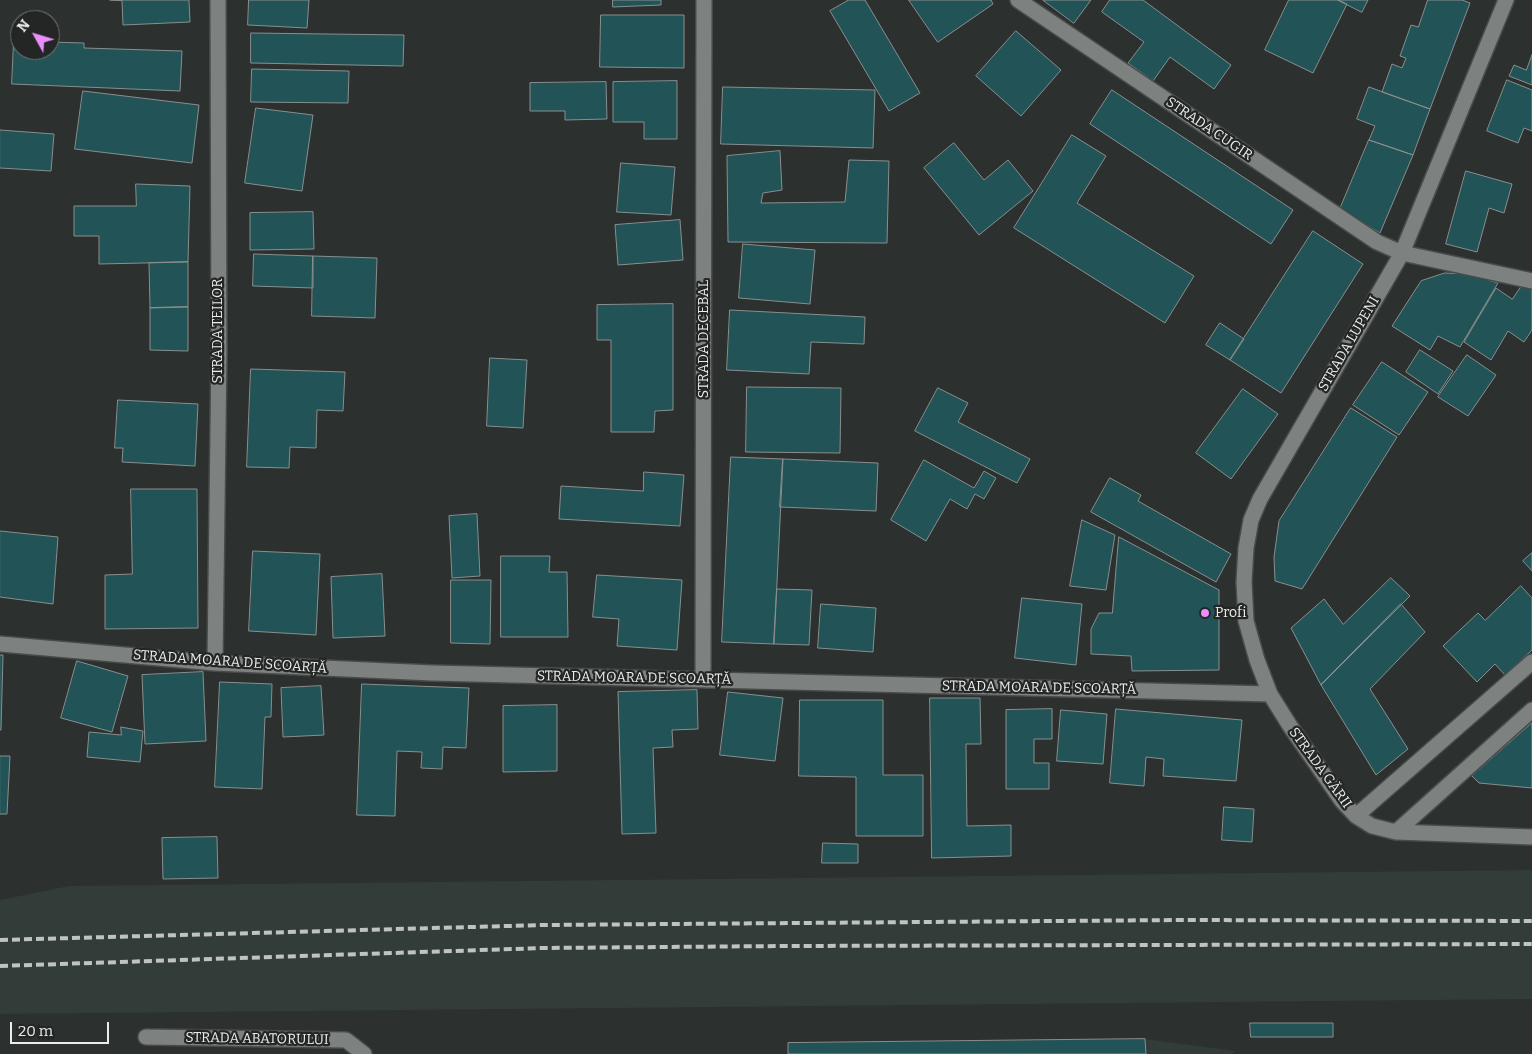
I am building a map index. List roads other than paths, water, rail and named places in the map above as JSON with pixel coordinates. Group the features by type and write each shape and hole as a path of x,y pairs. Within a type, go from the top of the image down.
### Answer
{"street":[{"name":"STRADA TEILOR","path":"215,663 219,351 218,0"},
{"name":"STRADA DECEBAL","path":"703,679 704,0"},
{"name":"STRADA CUGIR","path":"1018,0 1376,242 1402,253 1532,281"},
{"name":"STRADA LUPENI","path":"1270,694 1257,660 1246,621 1244,582 1246,548 1251,520 1274,472 1402,253 1506,0"},
{"name":"STRADA MOARA DE SCOARȚĂ","path":"0,644 215,663 432,673 1270,694"},
{"path":"1356,816 1532,662"},
{"name":"STRADA GĂRII","path":"1270,694 1342,801 1356,816 1372,826 1396,832 1532,838"},
{"path":"1396,832 1532,710"},
{"name":"STRADA ABATORULUI","path":"146,1037 346,1040 364,1054"}],"railway":[{"path":"0,940 544,925 1181,920 1532,921"},
{"path":"0,966 543,948 1532,944"}],"place":[{"name":"Profi","path":"1205,613"}]}
